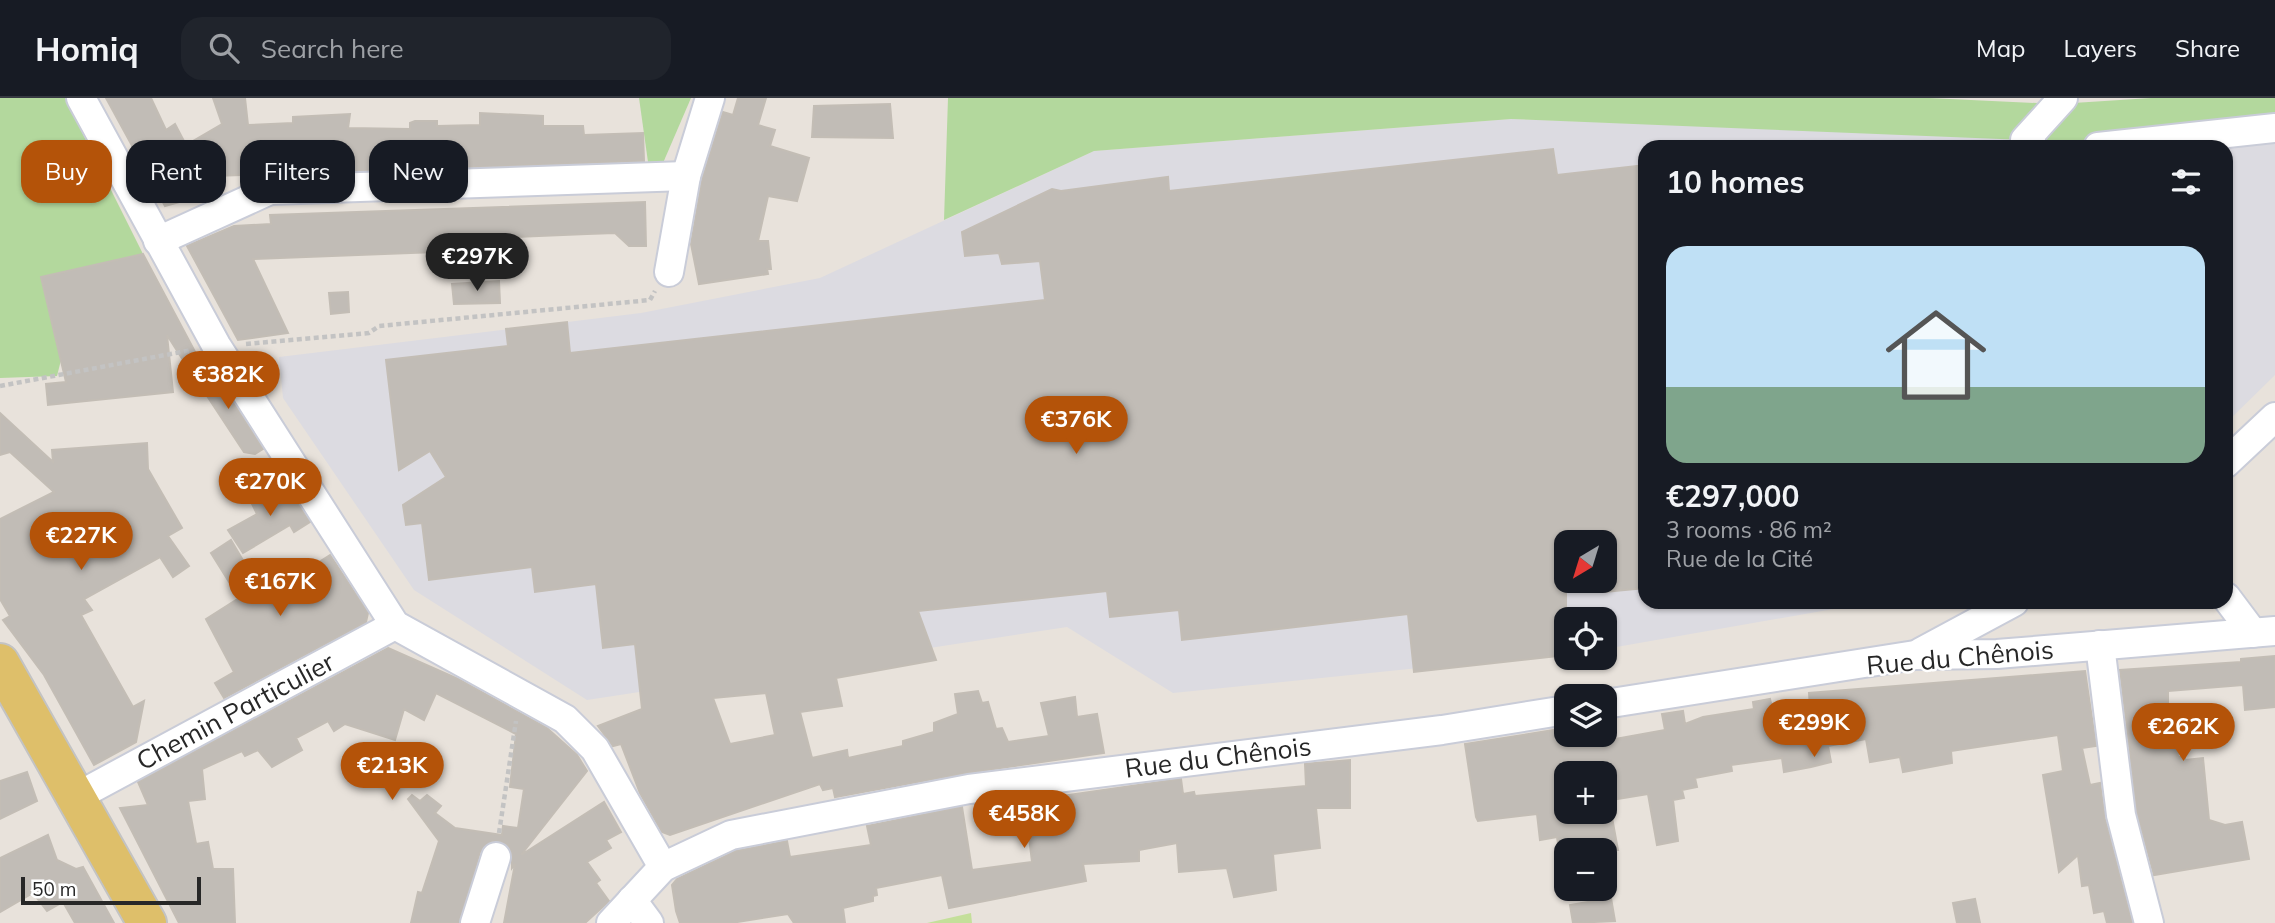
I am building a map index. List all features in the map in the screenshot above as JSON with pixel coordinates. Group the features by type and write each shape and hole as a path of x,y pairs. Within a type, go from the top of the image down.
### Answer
{"main road":[{"path":"0,663 146,923"}],"street":[{"path":"81,98 216,345 395,625 565,719 594,749 663,867"},
{"path":"669,272 686,176 710,98"},
{"path":"2032,140 2063,98"},
{"path":"2163,140 2275,128"},
{"path":"158,241 270,190 686,176"},
{"path":"2233,456 2275,417"},
{"path":"2233,603 2264,632"},
{"path":"1915,655 2001,609"},
{"name":"Chemin Particulier","path":"76,797 395,625"},
{"name":"Rue du Chênois","path":"1617,702 1915,655 1997,654 2264,632"},
{"path":"2099,645 2121,815 2149,923"},
{"name":"Rue du Chênois","path":"611,923 663,867 731,835 969,789 1442,730 1554,712"},
{"path":"475,923 496,857"},
{"path":"632,900 649,923"}],"path":[{"path":"0,386 216,345 278,343 369,333 379,326 650,300 669,272"},
{"path":"496,857 520,692"}],"shaded area":[{"path":"1511,119 2014,137 2016,140 1638,140 1638,609 1833,609 1617,647 1617,607 1554,607 1554,654 1173,693 1067,627 587,700 414,590 283,398 279,357 641,313 820,278 1094,151"},
{"path":"2275,141 2275,375 2233,416 2233,146"}],"green space":[{"path":"0,98 65,98 86,140 21,140 21,203 112,203 112,192 143,254 42,277 61,360 57,376 0,378"},
{"path":"639,98 691,98 663,163 648,162"},
{"path":"948,98 1929,98 2058,104 2151,98 2275,98 2275,113 2110,140 2025,140 1511,119 1094,151 944,220"},
{"path":"971,913 972,923 927,923"}],"building":[{"path":"106,98 151,98 166,130 175,124 183,140 129,140"},
{"path":"213,98 245,98 248,125 293,123 293,117 350,114 348,128 410,129 410,123 415,121 437,121 437,126 480,125 480,113 543,116 543,126 583,126 584,135 643,133 644,161 468,167 468,140 369,140 369,171 355,171 355,140 240,140 240,175 226,176 226,140 195,140 222,124"},
{"path":"738,98 766,98 758,125 775,130 770,146 809,158 797,201 768,196 758,241 768,241 771,269 767,269 768,274 699,284 691,244 702,180 723,112 733,115"},
{"path":"890,104 893,138 812,137 814,106"},
{"path":"1553,149 1557,175 1638,166 1638,589 1617,591 1617,530 1554,530 1554,593 1566,593 1566,607 1554,607 1554,656 1414,672 1408,614 1182,640 1179,610 1110,617 1107,591 918,611 936,660 836,678 842,706 800,712 812,758 847,750 848,758 903,746 903,741 934,732 934,723 958,714 955,694 978,691 982,703 988,702 996,729 1002,728 1008,742 1049,736 1041,703 1075,697 1077,717 1097,714 1104,753 966,773 835,797 833,788 823,790 820,784 670,835 662,832 640,793 621,744 613,746 598,726 642,709 635,644 603,648 596,584 535,592 532,567 429,580 422,523 406,525 403,505 446,477 430,451 399,470 386,360 508,346 506,329 567,322 570,353 1045,300 1040,261 1002,264 999,253 965,256 962,232 1052,189 1061,191 1168,177 1169,191","holes":["766,693 775,735 730,744 713,698"]},
{"path":"645,202 646,246 629,246 615,233 515,237 515,249 253,259 288,333 238,340 187,246 234,226 271,224 270,215"},
{"path":"143,254 200,361 188,368 167,335 173,392 48,405 46,384 66,382 41,277"},
{"path":"499,281 500,303 454,304 452,284"},
{"path":"348,292 349,312 331,314 329,293"},
{"path":"210,366 263,449 255,454 244,452 194,376"},
{"path":"0,413 53,462 52,450 147,443 148,469 182,528 168,536 189,566 173,577 160,557 84,599 92,610 81,615 133,707 144,701 136,742 94,765 44,675 3,620 10,616 0,599 0,519 54,492 10,452 0,455"},
{"path":"283,481 310,522 294,532 290,525 243,553 228,530 257,514 252,504 259,500 262,493"},
{"path":"231,540 264,596 279,581 284,584 330,555 368,613 366,622 224,698 215,683 234,672 206,619 239,598 211,553"},
{"path":"388,648 458,679 547,728 577,755 587,771 521,855 604,802 621,832 606,840 611,848 587,862 600,880 596,883 609,901 585,923 504,923 515,864 512,868 512,854 508,845 493,841 480,852 459,923 411,923 418,892 422,893 439,841 408,799 412,795 420,801 427,795 441,806 435,813 455,828 502,835 503,826 518,828 524,789 510,787 516,734 436,693 424,720 404,709 395,740 345,724 334,731 328,721 296,738 302,750 272,767 258,750 245,756 242,751 202,769 205,799 188,801 196,844 208,842 213,869 233,869 235,923 179,923 120,808 148,805 138,782"},
{"path":"2275,656 2275,707 2245,710 2243,685 2168,691 2168,742 2177,741 2178,757 2185,757 2185,760 2203,758 2209,820 2225,825 2242,822 2249,859 2154,875 2137,812 2120,670 2241,662 2241,659"},
{"path":"2085,671 2096,746 2082,748 2090,785 2100,783 2105,819 2132,923 2107,923 2104,911 2094,913 2089,885 2082,886 2078,855 2059,872 2043,775 2063,771 2058,735 1951,751 1952,763 1903,772 1900,757 1870,762 1866,739 1828,746 1831,762 1811,767 1784,772 1782,758 1731,765 1732,771 1695,778 1697,787 1682,790 1684,798 1673,800 1678,841 1657,845 1648,794 1617,799 1617,761 1554,761 1554,824 1613,824 1616,838 1557,837 1540,840 1537,814 1478,821 1476,817 1465,744 1554,730 1554,747 1617,747 1617,739 1665,730 1662,714 1683,711 1685,724 1703,717 1754,709 1753,702 1770,699 1774,716 1810,708 1809,693"},
{"path":"1350,760 1350,808 1316,808 1320,848 1273,854 1276,890 1234,897 1227,868 1179,872 1177,843 1139,850 1139,861 1083,864 1086,881 949,908 942,875 876,888 877,895 873,896 873,901 843,908 845,923 794,923 788,914 731,923 680,923 676,911 672,885 677,879 736,851 787,841 790,857 871,845 867,826 962,807 972,870 1032,862 1026,812 1041,810 1040,799 1181,779 1183,794 1194,792 1195,796 1306,786 1305,764"},
{"path":"27,772 37,801 0,819 0,781"},
{"path":"48,835 57,860 76,869 83,867 114,923 75,923 63,902 47,911 33,893 0,912 0,858"},
{"path":"1975,899 1980,923 1957,923 1953,903"},
{"path":"1612,901 1615,921 1573,923 1570,905"}]}
